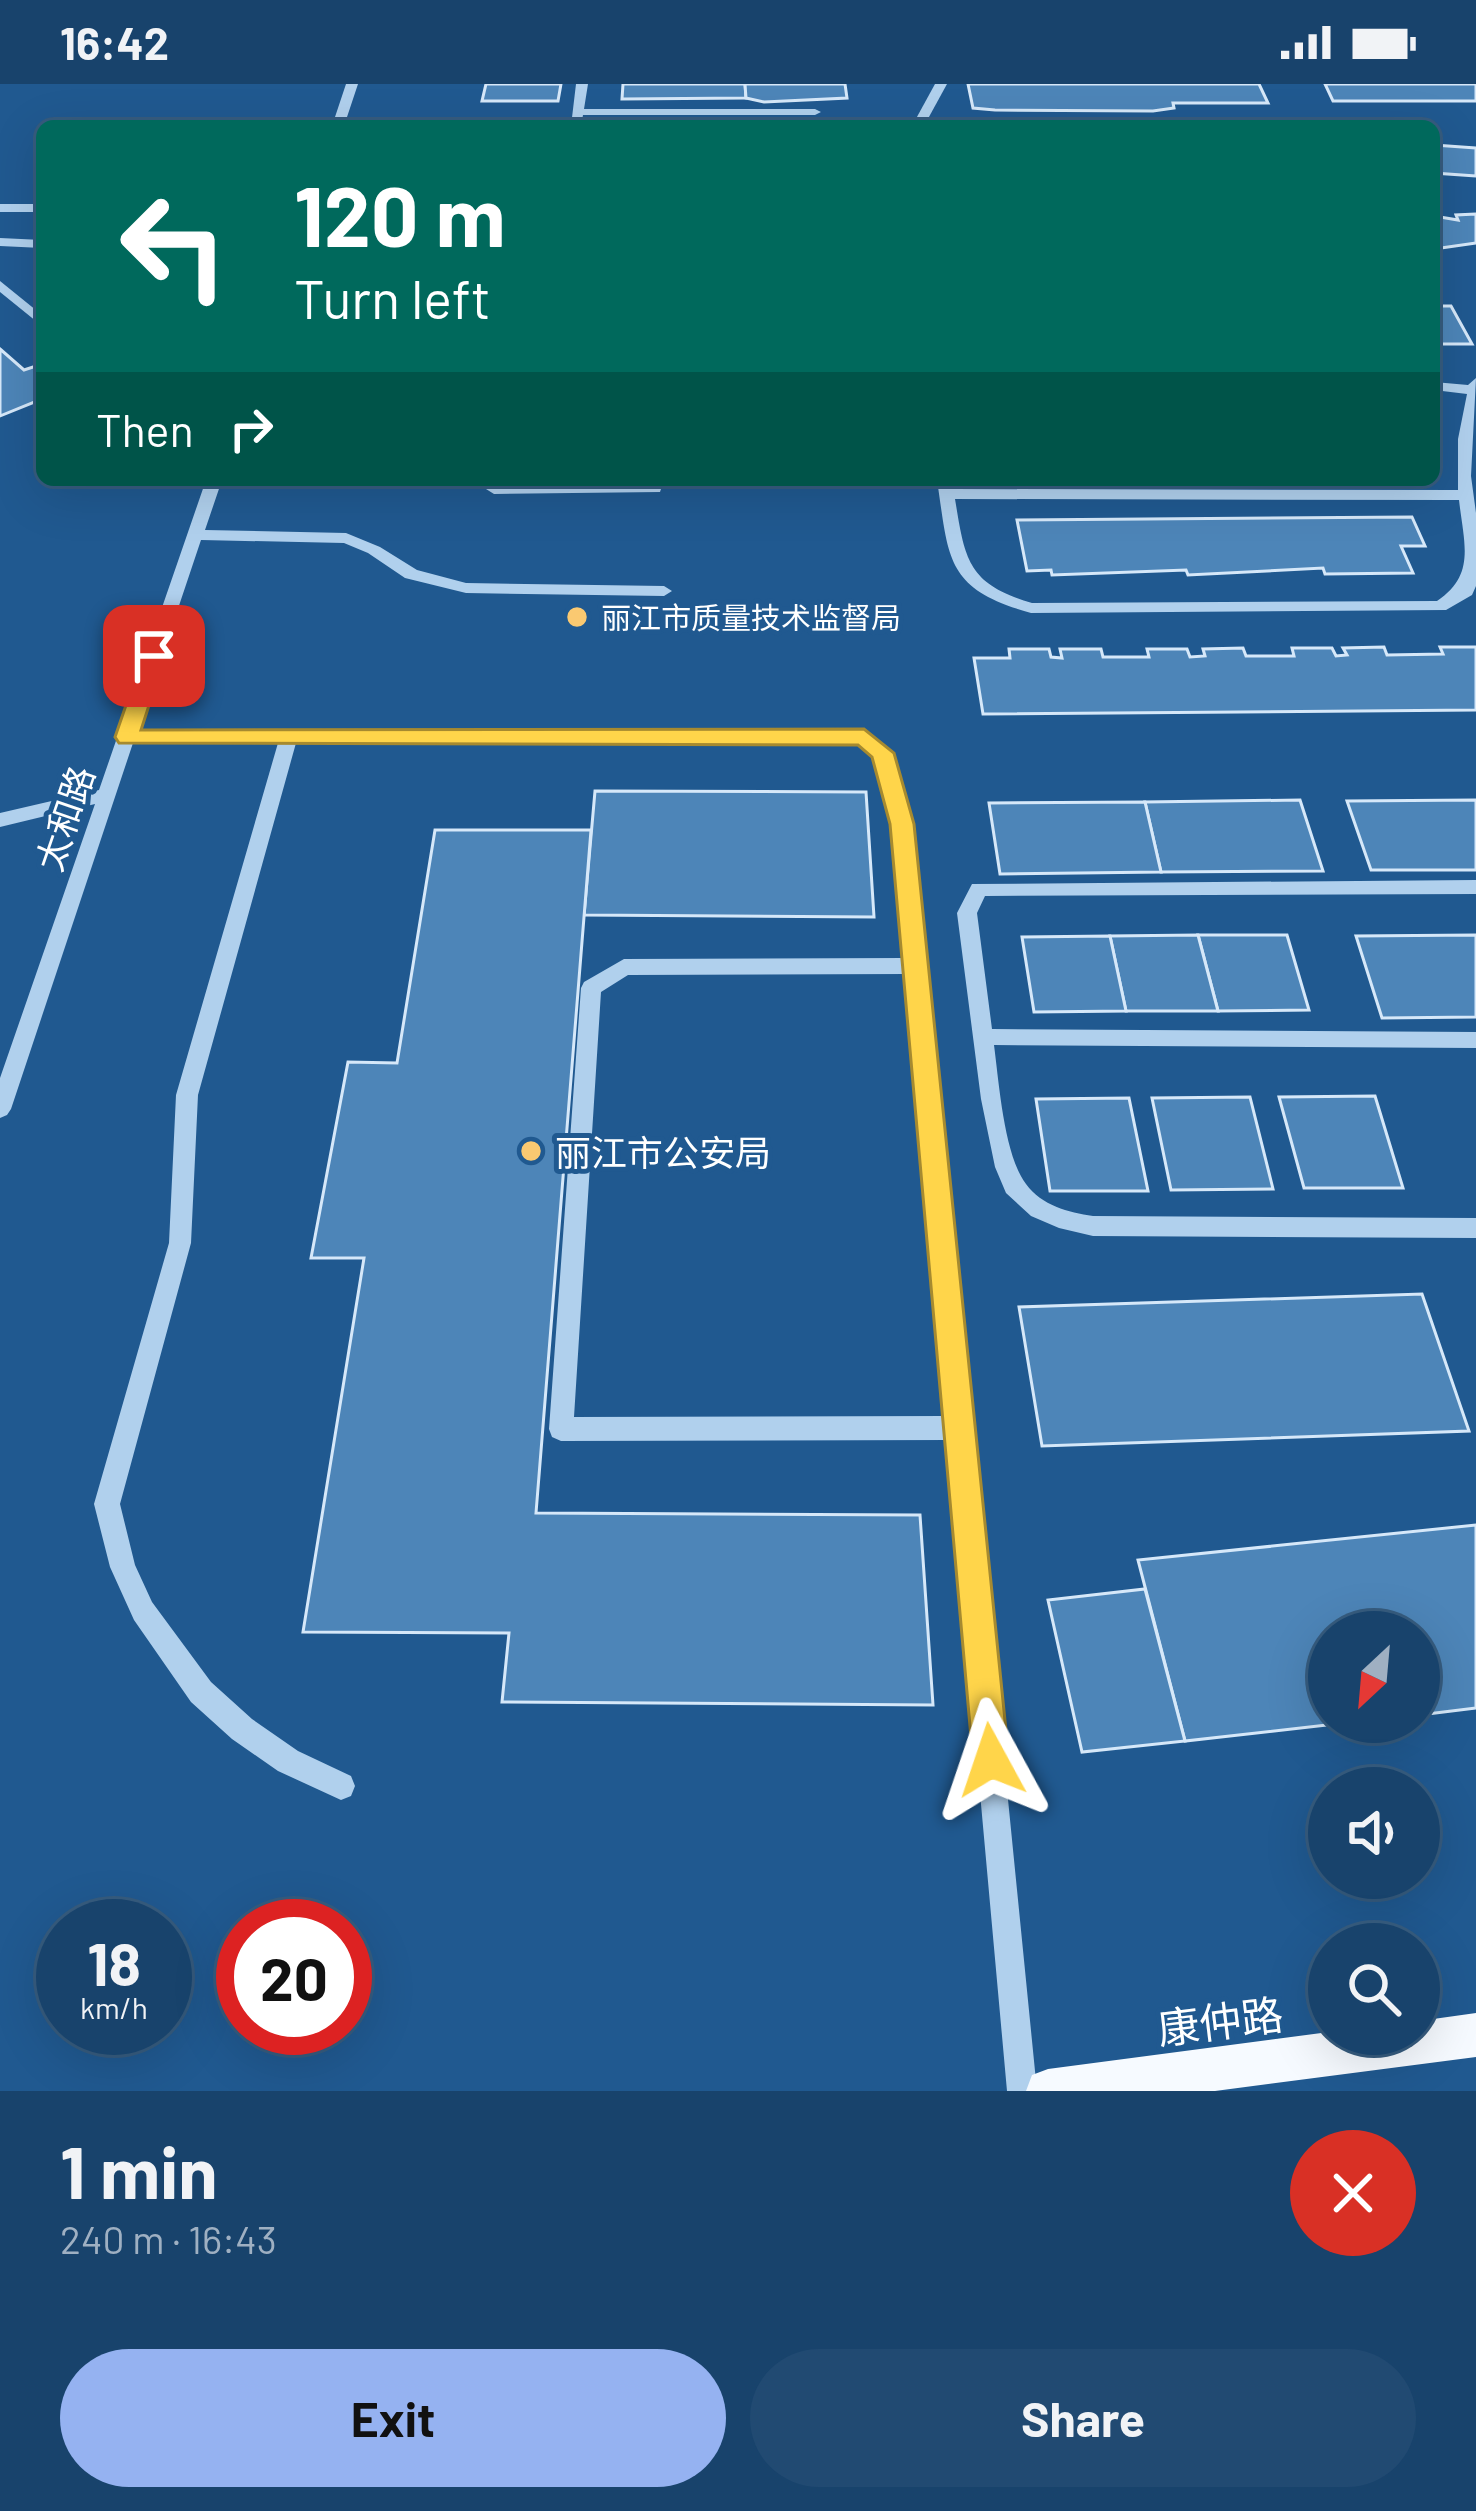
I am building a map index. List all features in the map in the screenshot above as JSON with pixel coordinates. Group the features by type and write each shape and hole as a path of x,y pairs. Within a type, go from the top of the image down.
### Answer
{"main road":[{"name":"康仲路","path":"1048,2091 1476,2035"}],"street":[{"path":"340,120 352,84"},
{"path":"582,84 577,119 815,112"},
{"path":"921,120 941,84"},
{"path":"2,211 36,208"},
{"path":"0,242 36,244"},
{"path":"0,285 36,317"},
{"path":"1440,386 1475,386 1465,439 1472,580 1456,599 1440,606 1031,608 983,592 962,571 946,487 1466,496"},
{"name":"太和路","path":"0,1109 212,486"},
{"path":"494,489 656,486"},
{"path":"195,535 346,538 411,574 466,588 664,591"},
{"path":"127,737 864,737 883,753 902,824 1022,2091"},
{"path":"289,737 188,1095 180,1244 107,1504 123,1567 143,1611 201,1692 288,1761 341,1786"},
{"path":"0,820 106,796"},
{"path":"1476,887 979,889 967,913 1005,1170 1016,1189 1051,1216 1094,1226 1476,1228"},
{"path":"915,966 624,967 591,988 561,1429 959,1428"},
{"path":"986,1037 1476,1040"}],"building":[{"path":"486,84 561,84 558,101 482,101"},
{"path":"623,84 745,84 746,98 622,99"},
{"path":"745,84 845,84 847,98 764,102 746,98"},
{"path":"968,84 1259,84 1268,103 1173,103 1174,108 1153,111 995,110 973,108"},
{"path":"1325,84 1476,84 1476,101 1333,101"},
{"path":"1440,145 1476,148 1476,176 1440,173"},
{"path":"1476,214 1476,243 1440,248 1440,217 1458,220 1456,215"},
{"path":"1440,306 1451,306 1472,344 1440,344"},
{"path":"0,349 24,370 36,366 36,401 0,416"},
{"path":"1412,517 1425,546 1401,546 1413,573 1325,574 1323,568 1188,575 1186,570 1052,575 1051,570 1027,571 1017,520"},
{"path":"1384,647 1387,655 1443,654 1440,647 1476,647 1476,710 983,714 974,658 1010,658 1009,649 1049,649 1051,657 1062,658 1060,649 1101,649 1103,657 1149,657 1147,649 1187,649 1190,657 1205,656 1203,649 1243,648 1246,656 1294,656 1292,648 1332,648 1336,656 1347,655 1343,648"},
{"path":"595,791 866,792 874,917 584,915"},
{"path":"1300,800 1323,871 1161,872 1145,802"},
{"path":"1476,800 1476,870 1371,870 1347,801"},
{"path":"1145,802 1161,872 1000,874 989,803"},
{"path":"435,830 591,830 536,1513 920,1515 933,1705 502,1702 509,1633 303,1632 364,1258 311,1258 348,1062 397,1063"},
{"path":"1198,935 1287,935 1309,1010 1218,1011"},
{"path":"1198,935 1218,1011 1126,1011 1110,936"},
{"path":"1476,935 1476,1017 1382,1018 1356,936"},
{"path":"1110,936 1126,1011 1034,1012 1022,937"},
{"path":"1375,1096 1403,1188 1304,1188 1279,1097"},
{"path":"1250,1097 1273,1189 1171,1190 1152,1098"},
{"path":"1129,1098 1148,1191 1050,1191 1036,1099"},
{"path":"1422,1294 1469,1431 1042,1446 1019,1307"},
{"path":"1476,1525 1476,1708 1440,1712 1440,1611 1308,1611 1308,1727 1185,1741 1138,1560"},
{"path":"1145,1589 1185,1741 1082,1752 1048,1600"}],"place":[{"name":"丽江市质量技术监督局","path":"577,617"},
{"name":"丽江市公安局","path":"531,1151"}],"route":[{"path":"154,656 127,737 864,737 883,753 902,824 991,1760"}]}
